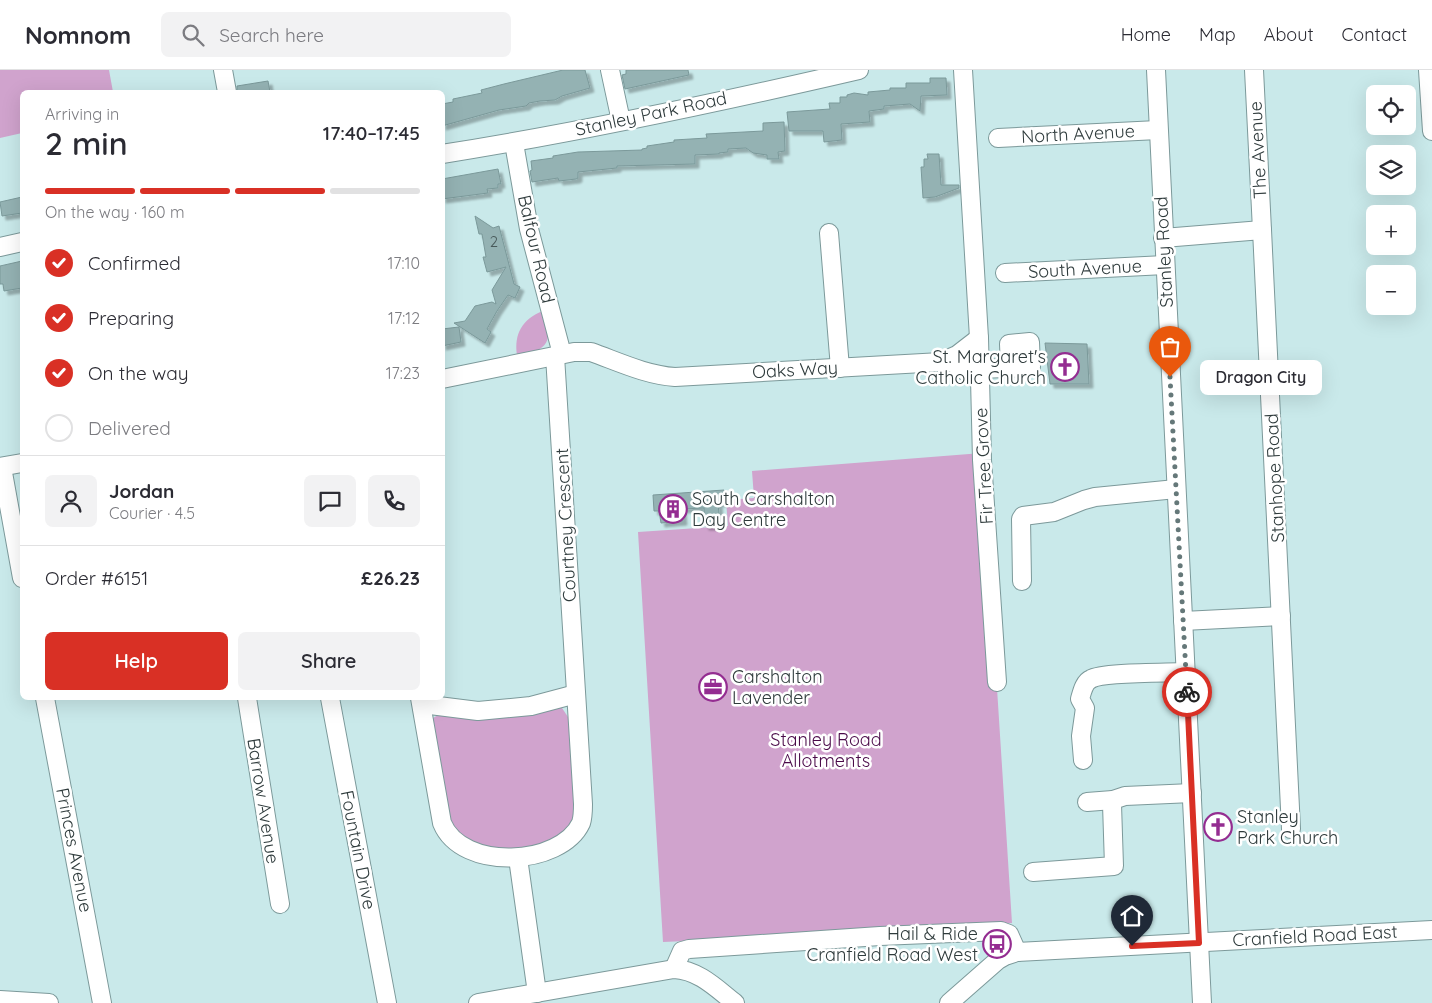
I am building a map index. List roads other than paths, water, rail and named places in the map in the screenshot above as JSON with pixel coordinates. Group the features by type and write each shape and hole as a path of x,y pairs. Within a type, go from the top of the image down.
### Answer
{"street":[{"path":"223,70 227,90"},
{"path":"610,70 621,121"},
{"name":"Stanley Park Road","path":"445,154 514,143 859,70"},
{"name":"Fir Tree Grove","path":"963,70 979,338 982,453 997,682"},
{"name":"Stanley Road","path":"1156,70 1202,1003"},
{"name":"The Avenue","path":"1254,70 1262,230"},
{"path":"1428,70 1432,131"},
{"name":"North Avenue","path":"998,138 1158,130"},
{"name":"Balfour Road","path":"514,143 529,229 558,355"},
{"path":"1163,238 1262,230"},
{"name":"Stanhope Road","path":"1262,230 1291,829"},
{"path":"829,233 840,368"},
{"path":"0,247 20,242"},
{"name":"South Avenue","path":"1005,273 1165,265"},
{"name":"Oaks Way","path":"445,378 574,352 591,352 642,371 675,377 932,362 948,360 979,338"},
{"name":"Courtney Crescent","path":"558,355 583,804 581,821 572,835 564,841 537,853 518,858 496,858 472,852 456,843 445,830 441,818 421,701 464,711 494,710 531,706 576,694"},
{"path":"948,360 973,378 1010,368"},
{"path":"20,463 1,467 20,567"},
{"path":"1022,582 1021,519 1023,516 1054,512 1084,500 1095,498 1176,489"},
{"path":"1183,621 1281,616"},
{"path":"1083,760 1081,736 1085,708 1080,699 1087,682 1091,679 1106,676 1186,672"},
{"name":"Princes Avenue","path":"45,700 102,1003"},
{"name":"Barrow Avenue","path":"247,700 280,904"},
{"name":"Fountain Drive","path":"330,700 387,1003"},
{"path":"1087,802 1113,800 1125,796 1192,792"},
{"path":"1033,872 1114,866 1113,800"},
{"path":"518,858 538,993"},
{"name":"Cranfield Road East","path":"1011,954 1432,930"},
{"path":"677,969 682,951 689,949 880,936 1001,931 1009,934 1011,954 949,1003"},
{"path":"478,1003 677,969 698,975 735,1003"},
{"path":"0,1000 49,1003"}],"place":[{"name":"St. Margaret's Catholic Church","path":"1065,367"},
{"name":"Dragon City","path":"1170,377"},
{"name":"South Carshalton Day Centre","path":"673,509"},
{"name":"Carshalton Lavender","path":"713,687"},
{"name":"Stanley Park Church","path":"1218,827"},
{"name":"Hail & Ride Cranfield Road West","path":"997,944"}],"park label":[{"name":"Stanley Road Allotments","path":"826,750"}]}
